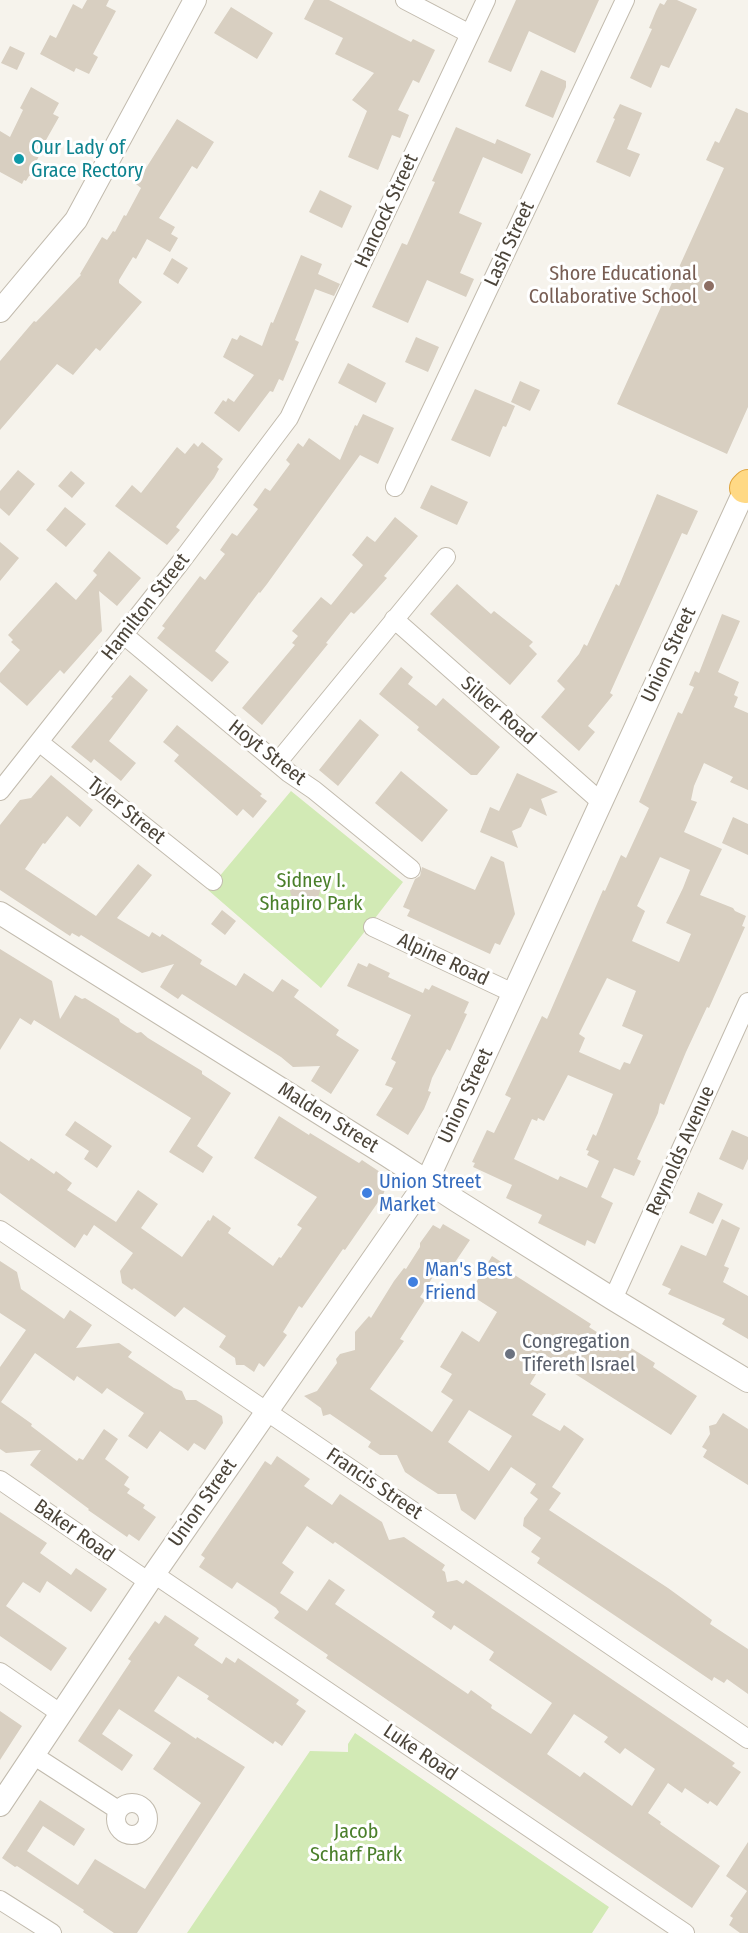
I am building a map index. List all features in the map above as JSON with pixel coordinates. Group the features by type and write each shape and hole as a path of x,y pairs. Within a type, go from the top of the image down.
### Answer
{"street":[{"path":"0,311 76,220 195,0"},
{"path":"405,0 470,34"},
{"name":"Hancock Street","path":"287,421 486,0"},
{"name":"Lash Street","path":"395,487 625,0"},
{"name":"Hamilton Street","path":"0,791 124,635 287,421"},
{"name":"Union Street","path":"0,1805 151,1578 427,1181 747,484"},
{"path":"277,763 446,557"},
{"name":"Silver Road","path":"394,619 601,802"},
{"name":"Hoyt Street","path":"124,635 277,763 411,869"},
{"name":"Tyler Street","path":"39,742 213,881"},
{"name":"Malden Street","path":"0,914 613,1299 748,1381"},
{"name":"Alpine Road","path":"373,927 513,993"},
{"name":"Reynolds Avenue","path":"613,1299 748,1002"},
{"name":"Francis Street","path":"0,1230 748,1739"},
{"name":"Baker Road","path":"0,1480 151,1578"},
{"name":"Luke Road","path":"151,1578 685,1933"},
{"path":"0,1672 60,1713"},
{"path":"33,1755 118,1810"},
{"path":"0,1900 52,1933"}],"green space":[{"name":"Sidney I. Shapiro Park","path":"291,791 403,882 321,988 208,890"},
{"name":"Jacob Scharf Park","path":"355,1733 609,1907 592,1933 187,1933 310,1751 348,1752 348,1744"}],"building":[{"path":"87,0 109,0 106,6 116,11 93,54 98,57 89,74 76,68 74,72 40,54 50,35 56,38 73,4 82,9"},
{"path":"314,0 329,0 411,42 413,39 435,50 419,83 413,80 398,110 409,115 400,138 392,135 378,170 348,157 367,111 352,100 374,73 335,54 343,38 304,19"},
{"path":"516,0 599,0 575,53 529,31 511,72 488,62"},
{"path":"667,0 677,0 697,9 669,68 661,65 651,88 630,78 652,29 649,28 656,11 660,3 664,5"},
{"path":"231,7 273,33 257,59 214,33"},
{"path":"10,46 25,53 17,70 1,63"},
{"path":"541,70 566,81 566,87 553,118 525,106"},
{"path":"31,87 59,103 53,114 59,117 37,156 39,156 37,165 32,175 22,184 0,172 0,131 10,137 23,110 20,108"},
{"path":"620,104 642,113 627,149 640,154 630,177 596,162"},
{"name":"Shore Educational Collaborative School","path":"736,108 748,113 748,407 727,454 617,404 724,168 706,160 715,141 719,143"},
{"path":"177,119 214,142 197,169 192,166 159,218 175,227 171,234 178,238 170,252 147,239 136,259 133,257 119,280 119,283 142,302 100,351 96,348 73,375 57,364 0,430 0,361 34,321 36,322 81,275 102,237 107,240 113,231 115,232 141,188 136,184"},
{"path":"456,127 495,144 497,139 531,154 522,174 483,157 459,213 482,223 460,273 474,279 466,297 427,280 408,323 372,307 402,243 407,245"},
{"path":"320,190 352,206 342,228 309,212"},
{"path":"301,255 322,264 318,274 340,284 334,296 315,289 295,340 299,342 283,381 279,379 273,392 270,391 239,432 214,413 223,400 226,402 228,398 234,402 254,375 223,357 232,338 237,340 240,335 262,346"},
{"path":"172,258 188,268 178,284 163,274"},
{"path":"416,337 439,347 428,372 405,362"},
{"path":"348,363 386,383 376,403 338,383"},
{"path":"520,381 540,390 530,411 511,402"},
{"path":"475,389 515,406 506,427 503,426 490,457 451,440"},
{"path":"363,414 394,428 378,464 360,455 267,584 215,651 229,662 212,682 157,638 165,628 162,626 200,576 205,580 225,554 220,550 232,533 237,536 258,509 253,505 265,488 270,491 290,464 286,460 298,443 303,447 309,438 340,460 355,425 357,426"},
{"path":"202,442 223,459 217,467 219,469 214,478 176,527 180,530 167,545 115,506 132,485 141,493 177,447 185,454 194,443 198,447"},
{"path":"18,470 35,484 9,516 0,508 0,491"},
{"path":"71,471 85,483 72,498 58,486"},
{"path":"431,485 468,502 457,525 420,508"},
{"path":"657,494 698,511 687,535 682,533 610,693 613,695 588,726 595,732 579,751 541,717 565,689 557,681 579,654 584,644 587,646 616,584 619,586"},
{"path":"65,507 86,524 66,547 46,530"},
{"path":"395,517 418,536 384,576 387,578 354,614 351,612 262,725 242,708 295,645 292,643 298,636 292,631 321,597 331,605 363,565 352,555 367,536 375,542"},
{"path":"0,542 19,558 0,581"},
{"path":"109,551 141,578 117,606 99,591 102,631 64,674 60,670 27,706 0,682 0,673 20,650 11,642 13,640 8,635 56,582 76,600 97,575 93,571"},
{"path":"457,584 491,614 494,611 533,642 529,646 537,654 510,685 430,614"},
{"path":"722,614 740,621 718,672 739,682 734,695 738,697 734,707 748,713 748,790 730,782 733,777 704,763 694,786 691,800 697,802 684,832 722,849 700,895 733,908 746,916 742,926 745,927 709,1008 707,1007 686,1052 664,1105 660,1103 658,1113 637,1159 641,1161 634,1176 614,1168 601,1197 613,1203 595,1244 587,1240 585,1246 538,1223 542,1215 506,1198 512,1185 473,1167 475,1163 472,1162 487,1130 494,1133 511,1098 505,1095 542,1016 547,1019 603,890 605,891 621,855 626,858 649,808 639,802 678,712 682,714 694,687 689,685 695,671 699,673","holes":["660,857 690,870 666,923 691,934 679,962 632,941 645,911 637,906","607,978 636,991 622,1026 643,1035 630,1064 624,1062 620,1070 579,1052 585,1038 579,1034","568,1075 613,1094 596,1136 593,1134 586,1150 589,1151 587,1155 599,1161 587,1188 560,1176 558,1180 514,1159 532,1119 537,1121 538,1118 544,1121"]},
{"path":"401,667 413,677 408,684 436,706 443,698 500,747 477,775 471,775 417,730 419,727 379,694"},
{"path":"130,675 148,690 109,741 136,763 121,781 94,759 91,763 71,747"},
{"path":"360,719 379,735 338,786 319,770"},
{"path":"177,725 262,794 260,796 267,801 253,818 243,809 237,816 174,761 179,755 163,742"},
{"path":"401,771 448,810 422,842 375,803"},
{"path":"517,773 558,792 541,799 547,816 530,808 521,827 512,831 518,848 480,832 490,807 499,811"},
{"path":"51,775 93,810 80,827 67,816 45,844 43,843 25,869 96,916 138,864 152,875 117,918 149,937 152,932 160,937 162,934 202,960 200,964 236,986 244,973 273,992 282,979 299,990 294,997 339,1030 336,1035 359,1050 331,1094 311,1081 320,1066 293,1067 182,994 178,999 160,987 174,964 142,973 81,935 79,937 72,933 70,936 0,890 0,825 20,800 31,798"},
{"path":"733,817 748,824 748,855 722,843"},
{"path":"491,856 504,862 515,914 500,945 495,943 490,954 407,916 410,910 403,907 415,879 420,876 422,867 475,890"},
{"path":"305,874 311,875 319,883 319,895 311,903 305,904 299,903 291,895 290,889 291,883 299,875"},
{"path":"222,910 236,921 225,935 211,924"},
{"path":"0,949 52,981 60,1019 75,995 82,999 85,998 137,1033 141,1032 202,1071 202,1074 231,1093 197,1146 213,1157 203,1173 169,1152 191,1118 34,1020 31,1025 20,1018 0,1050"},
{"path":"358,963 367,967 369,963 390,973 388,977 423,993 425,988 429,990 432,985 469,1002 464,1013 467,1014 450,1051 447,1049 432,1078 428,1091 431,1092 424,1109 408,1135 376,1115 393,1088 385,1085 396,1062 391,1059 411,1015 347,986"},
{"path":"279,1116 359,1163 362,1160 380,1172 385,1179 386,1187 383,1195 345,1250 343,1249 302,1308 299,1306 283,1332 287,1335 264,1367 259,1363 254,1372 244,1365 236,1365 235,1358 219,1347 226,1336 184,1307 175,1317 134,1288 132,1290 122,1283 120,1271 133,1253 94,1225 87,1236 84,1234 75,1248 0,1193 0,1141 29,1161 31,1158 54,1174 56,1171 72,1183 67,1190 116,1222 138,1190 158,1204 141,1228 182,1257 213,1215 231,1228 228,1233 273,1266 302,1228 297,1225 317,1197 254,1158"},
{"path":"75,1121 112,1146 97,1168 84,1159 89,1151 65,1135"},
{"path":"732,1130 748,1137 748,1159 743,1170 719,1159"},
{"path":"698,1192 723,1204 713,1224 689,1213"},
{"path":"722,1219 740,1228 724,1266 729,1268 723,1282 748,1296 748,1339 722,1324 725,1319 668,1294 671,1289 662,1285 681,1245 706,1256"},
{"path":"443,1224 470,1240 445,1277 436,1272 420,1297 425,1300 400,1339 404,1341 370,1389 432,1432 453,1400 441,1392 452,1374 440,1367 462,1331 479,1342 497,1312 469,1294 492,1256 512,1269 510,1272 591,1324 589,1327 617,1345 620,1341 655,1363 653,1367 697,1396 671,1435 547,1356 530,1384 546,1394 532,1415 560,1431 564,1425 584,1439 552,1487 561,1493 549,1510 668,1588 712,1620 710,1624 748,1649 748,1694 727,1679 724,1683 714,1677 712,1681 537,1563 540,1558 531,1552 541,1538 523,1526 524,1518 538,1499 530,1493 536,1484 511,1467 475,1520 461,1510 456,1494 438,1494 405,1472 397,1455 380,1455 368,1447 371,1442 330,1414 323,1416 321,1408 304,1396 317,1391 337,1363 336,1359 340,1354 355,1350 355,1332 369,1316 371,1318 394,1281 404,1268 406,1269 433,1225 440,1229","holes":["469,1410 512,1436 489,1471 448,1442"]},
{"path":"0,1261 17,1272 21,1289 64,1319 70,1310 92,1325 76,1348 119,1343 132,1352 128,1357 182,1391 186,1400 196,1400 222,1416 223,1423 205,1450 194,1443 188,1451 160,1431 147,1449 128,1436 144,1413 107,1388 102,1394 77,1376 74,1381 35,1353 1,1402 77,1461 79,1458 83,1460 104,1429 118,1439 105,1459 129,1477 124,1485 130,1489 127,1493 145,1505 143,1508 156,1517 139,1541 129,1534 127,1537 88,1510 30,1465 41,1450 6,1453 0,1449 0,1367 26,1330 0,1313"},
{"path":"723,1413 748,1429 748,1485 703,1457 707,1450 702,1447 710,1434 709,1426 716,1424"},
{"path":"277,1456 310,1479 304,1486 332,1505 340,1494 382,1522 389,1540 404,1537 445,1565 442,1570 445,1572 447,1582 457,1580 463,1584 466,1580 735,1763 732,1766 741,1772 717,1806 710,1801 708,1804 685,1788 682,1793 668,1783 648,1813 720,1866 692,1908 326,1658 328,1655 274,1618 279,1612 276,1608 237,1582 232,1589 199,1567 205,1558 201,1555 265,1461 271,1465","holes":["307,1526 333,1544 335,1542 435,1612 432,1617 451,1630 454,1625 494,1652 489,1660 552,1703 531,1734 491,1708 492,1705 471,1690 468,1694 335,1604 345,1590 329,1579 307,1611 280,1593 294,1572 282,1563","574,1714 608,1737 604,1742 620,1754 625,1748 655,1769 632,1806 584,1772 580,1777 547,1754"]},
{"path":"0,1512 47,1543 40,1553 71,1575 76,1568 107,1589 91,1612 47,1581 40,1593 23,1582 6,1606 67,1648 51,1671 0,1636"},
{"path":"165,1615 199,1638 194,1645 222,1664 226,1657 235,1663 238,1658 299,1700 296,1704 306,1711 282,1746 275,1741 273,1744 207,1699 209,1696 178,1676 154,1711 196,1739 197,1737 245,1767 137,1933 114,1933 83,1912 84,1910 2,1858 40,1800 85,1829 74,1846 43,1826 27,1851 78,1885 95,1859 145,1889 201,1803 153,1769 171,1743 119,1709 102,1734 133,1755 122,1771 78,1741 131,1661 128,1659 155,1621 159,1624"},
{"path":"0,1711 22,1726 0,1760"},
{"path":"748,1842 748,1933 740,1933 729,1925 733,1918 730,1916 747,1891 726,1876"}],"place":[{"name":"Our Lady of Grace Rectory","path":"19,159"},
{"name":"Shore Educational Collaborative School","path":"709,286"},
{"name":"Union Street Market","path":"367,1193"},
{"name":"Man's Best Friend","path":"413,1282"},
{"name":"Congregation Tifereth Israel","path":"510,1354"}]}
